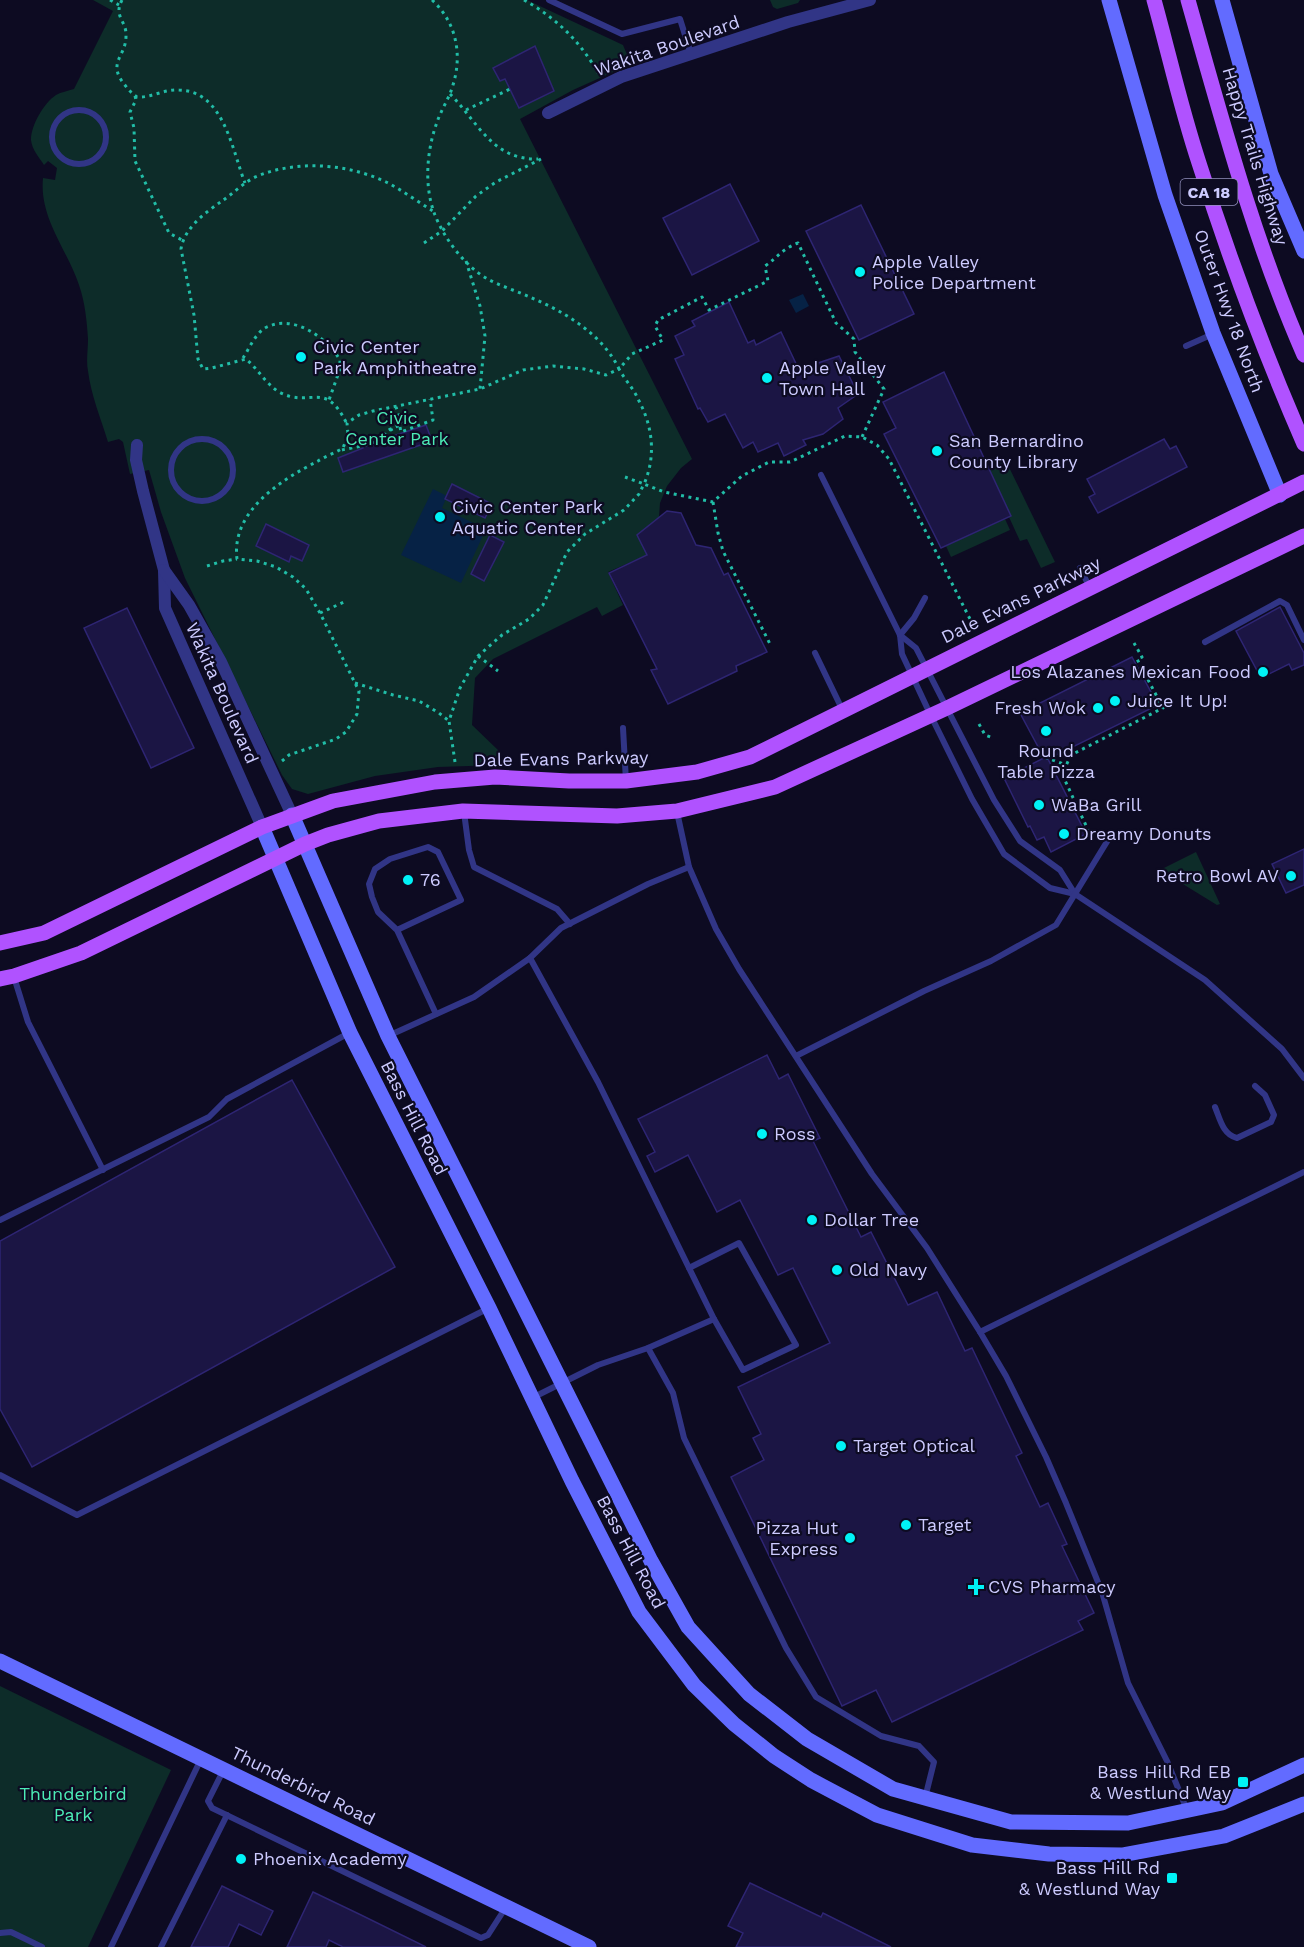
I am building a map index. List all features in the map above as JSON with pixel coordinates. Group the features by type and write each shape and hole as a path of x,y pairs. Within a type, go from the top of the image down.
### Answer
{"main road":[{"name":"Outer Hwy 18 North","path":"1110,0 1165,195 1213,333 1280,495"},
{"name":"CA 18","path":"1154,0 1198,160 1238,279 1276,380 1304,444"},
{"name":"Happy Trails Highway","path":"1188,0 1234,164 1279,298 1304,355"},
{"path":"1222,0 1271,174 1304,251"},
{"name":"Dale Evans Parkway","path":"0,943 44,933 262,827 333,801 435,782 495,777 626,781 697,772 750,757 1304,482"},
{"path":"7,977 81,953 305,844 379,821 463,811 617,816 677,811 775,787 931,716 1304,536"},
{"name":"Bass Hill Road","path":"292,815 388,1036 651,1561 688,1627 749,1694 807,1739 893,1789 1011,1822 1128,1823 1222,1803 1304,1765"},
{"name":"Bass Hill Road","path":"262,827 350,1033 639,1612 694,1685 726,1716 774,1756 811,1780 877,1815 972,1845 1049,1854 1122,1855 1224,1836 1304,1804"},
{"name":"Thunderbird Road","path":"0,1660 589,1947"}],"street":[{"name":"Wakita Boulevard","path":"548,113 621,77 788,22 870,0"},
{"name":"Wakita Boulevard","path":"137,445 136,460 164,570 165,608 262,827"},
{"name":"Wakita Boulevard","path":"164,570 189,605 221,662 292,815"}],"lane":[{"path":"549,0 622,34 680,19 692,55"},
{"path":"84,110 100,119 106,136 105,145 94,160 77,165 68,162 55,151 51,142 51,133 59,117 67,112 84,110"},
{"path":"1186,346 1213,333"},
{"path":"206,439 225,449 231,458 233,468 232,478 221,494 203,501 194,500 178,489 173,481 171,470 178,450 186,443 206,439"},
{"path":"821,475 900,635 902,654 920,672 947,708 994,800 1020,841 1060,870 1075,894"},
{"path":"1080,568 1090,588"},
{"path":"900,635 914,618 925,598"},
{"path":"1205,642 1281,601 1287,605 1304,640"},
{"path":"900,635 916,648 931,716 972,799 1004,854 1050,888 1075,894 1205,980 1282,1049 1304,1078"},
{"path":"815,653 843,712"},
{"path":"623,728 626,781"},
{"path":"463,811 474,867 557,909 570,924"},
{"path":"677,811 689,867 716,929 739,969 872,1174 927,1248 1006,1376 1062,1494 1102,1592 1128,1683 1167,1761 1186,1810"},
{"path":"796,1056 924,991 991,961 1056,925 1108,840"},
{"path":"397,930 461,900 438,852 428,847 390,859 375,869 369,884 378,912 397,930 436,1014"},
{"path":"388,1036 474,997 530,958 561,928 648,884 689,867"},
{"path":"530,958 598,1082 689,1268 714,1319 743,1370 796,1345 739,1243 689,1268"},
{"path":"7,977 27,1022 103,1170"},
{"path":"0,1220 209,1117 227,1099 350,1033"},
{"path":"1215,1107 1225,1130 1233,1138 1271,1122 1275,1115 1265,1095 1255,1086"},
{"path":"980,1332 1304,1172"},
{"path":"0,1475 77,1515 489,1308"},
{"path":"531,1398 597,1365 648,1348 714,1319"},
{"path":"648,1348 673,1393 684,1438 786,1648 798,1668 816,1697 881,1736 919,1746 934,1762 925,1798"},
{"path":"111,1947 202,1758"},
{"path":"224,1769 208,1801 212,1808 481,1938 488,1935 506,1907"},
{"path":"161,1947 227,1815"},
{"path":"0,1933 11,1932 42,1947"}],"path":[{"path":"110,0 119,5"},
{"path":"122,0 118,14 126,37 116,68 118,76 136,100 130,112 135,134 135,161 169,233 182,240"},
{"path":"432,0 448,18 457,46 457,69 450,94 439,116 428,161 429,185 434,211 442,231 466,260 486,278 557,310 581,326 601,344 639,400 651,433 652,449 649,470 639,494 624,510 585,534 567,552 543,605 529,619 502,635 478,656 460,688 449,721 455,762"},
{"path":"524,0 545,13 576,42 591,60 604,85"},
{"path":"466,110 510,89"},
{"path":"135,96 144,97 179,90 188,91 204,99 223,120 246,183"},
{"path":"424,243 442,231 476,196 496,182 542,159 526,158 499,148 483,134 466,110 450,94"},
{"path":"329,400 340,369 340,360 322,337 307,329 292,325 266,328 259,333 243,358 203,369 196,351 192,306 180,249 182,240 205,214 258,175 277,170 318,165 362,173 388,183 434,211"},
{"path":"347,423 359,416 480,389 523,370 553,366 584,369 606,375 619,369 632,354 663,340 655,326 658,320 702,297 709,310 768,281 765,266 785,248 798,243 836,323 854,339 855,352 884,389 862,437"},
{"path":"466,260 480,306 484,336 480,389"},
{"path":"243,358 268,384 283,393 299,398 323,398 335,404 347,423 348,435 341,450"},
{"path":"396,407 402,424 401,432 433,420 430,399"},
{"path":"237,559 237,537 249,513 291,477 341,450 382,438 386,431 400,427"},
{"path":"625,477 664,492"},
{"path":"713,502 723,551 771,646"},
{"path":"207,566 237,559 268,564 287,573 306,590 359,691 359,706 355,719 346,732 336,739 289,755 281,763"},
{"path":"320,613 344,602"},
{"path":"1089,832 1062,774 1071,755 1163,708 1137,659 1142,657 1134,643"},
{"path":"478,656 498,671"},
{"path":"355,683 420,701 440,712 449,721"},
{"path":"979,724 985,735 993,738"},
{"path":"1031,752 1066,765"}],"green space":[{"name":"Civic Center Park","path":"93,0 527,0 623,45 631,64 573,90 520,119 692,459 681,468 667,486 660,503 659,517 647,555 608,572 623,605 602,616 597,607 493,659 475,678 472,725 498,750 500,765 438,767 375,776 308,794 292,789 282,775 185,578 161,512 149,470 130,474 123,442 119,439 108,442 89,380 87,326 81,292 45,207 43,178 55,180 57,168 48,161 44,165 33,147 32,134 36,121 47,103 56,95 74,89 113,11"},
{"path":"770,0 800,0 798,3 777,9 773,7"},
{"path":"1006,461 1055,562 1041,568 1027,539 1020,541 989,469"},
{"path":"1005,519 1010,530 951,557 946,546"},
{"path":"1196,852 1220,904 1217,905 1160,870"},
{"name":"Thunderbird Park","path":"0,1686 171,1770 88,1947 0,1947"}],"water":[{"path":"803,294 809,306 796,313 789,300"},
{"path":"433,489 447,496 442,508 486,529 461,583 401,555"}],"building":[{"path":"535,46 554,91 519,108 505,79 500,81 493,68"},
{"path":"730,184 759,241 692,275 663,218"},
{"name":"Apple Valley Police Department","path":"861,205 914,314 859,340 806,231"},
{"name":"Apple Valley Town Hall","path":"729,302 748,343 754,340 756,345 781,332 800,372 839,356 858,394 838,408 843,419 823,434 803,440 806,445 784,456 778,443 758,452 753,442 743,448 725,414 708,422 700,408 698,409 675,359 684,355 675,336 695,326 692,321"},
{"name":"San Bernardino County Library","path":"944,372 1011,516 941,548 884,434 896,428 883,402"},
{"path":"426,425 432,441 343,472 338,458 363,448 363,446"},
{"path":"1164,439 1170,449 1176,446 1187,467 1098,513 1089,497 1095,494 1087,479"},
{"path":"452,484 492,504 485,518 445,499"},
{"path":"667,511 681,513 696,545 711,548 724,575 728,573 767,652 736,666 737,671 668,704 651,670 657,669 609,573 647,555 637,535"},
{"path":"266,524 309,545 302,561 291,556 289,562 256,546"},
{"path":"490,535 504,542 484,581 471,574"},
{"path":"1280,607 1304,653 1304,665 1292,670 1289,664 1261,678 1236,631"},
{"path":"127,608 194,748 151,768 84,628"},
{"path":"1132,657 1158,705 1048,759 1086,834 1051,852 1044,837 1037,840 1030,826 1028,827 1004,778 1044,758 1020,713"},
{"name":"Retro Bowl AV","path":"1304,849 1304,885 1286,893 1272,864"},
{"name":"Target","path":"767,1055 779,1079 788,1074 820,1138 813,1141 861,1237 871,1232 908,1305 937,1292 965,1351 972,1348 1022,1453 1016,1456 1040,1507 1048,1503 1067,1544 1062,1546 1094,1613 1078,1621 1083,1630 892,1722 876,1690 842,1706 731,1477 764,1460 753,1438 761,1434 738,1387 830,1343 793,1268 778,1275 740,1200 717,1212 688,1155 655,1172 647,1156 655,1152 638,1119"},
{"path":"292,1080 395,1267 32,1467 0,1409 0,1241"},
{"path":"750,1883 821,1917 823,1913 891,1947 736,1947 743,1933 728,1926"},
{"path":"222,1886 273,1911 261,1935 239,1924 228,1947 191,1947"},
{"path":"313,1892 426,1947 343,1947 329,1940 326,1947 287,1947"}],"place":[{"name":"Apple Valley Police Department","path":"860,272"},
{"name":"Civic Center Park Amphitheatre","path":"301,357"},
{"name":"Apple Valley Town Hall","path":"767,378"},
{"name":"San Bernardino County Library","path":"937,451"},
{"name":"Civic Center Park Aquatic Center","path":"440,517"},
{"name":"Los Alazanes Mexican Food","path":"1263,672"},
{"name":"Juice It Up!","path":"1115,701"},
{"name":"Fresh Wok","path":"1098,708"},
{"name":"Round Table Pizza","path":"1046,731"},
{"name":"WaBa Grill","path":"1039,805"},
{"name":"Dreamy Donuts","path":"1064,834"},
{"name":"Retro Bowl AV","path":"1291,876"},
{"name":"76","path":"408,880"},
{"name":"Ross","path":"762,1134"},
{"name":"Dollar Tree","path":"812,1220"},
{"name":"Old Navy","path":"837,1270"},
{"name":"Target Optical","path":"841,1446"},
{"name":"Target","path":"906,1525"},
{"name":"Pizza Hut Express","path":"850,1538"},
{"name":"CVS Pharmacy","path":"976,1587"},
{"name":"Bass Hill Rd EB & Westlund Way","path":"1243,1782"},
{"name":"Phoenix Academy","path":"241,1859"},
{"name":"Bass Hill Rd & Westlund Way","path":"1172,1878"}]}
